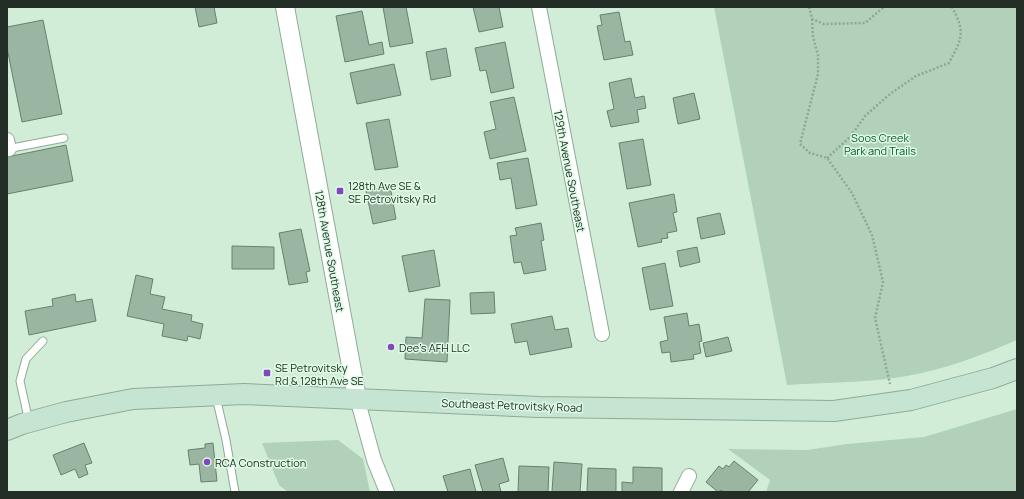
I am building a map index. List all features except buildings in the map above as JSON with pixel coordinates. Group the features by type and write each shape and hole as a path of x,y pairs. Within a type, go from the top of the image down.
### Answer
{"main road":[{"name":"Southeast Petrovitsky Road","path":"7,430 29,422 66,412 133,399 244,394 539,407 834,412 894,403 993,378 1017,369"}],"street":[{"name":"128th Avenue Southeast","path":"285,7 357,398 374,460 388,492"},
{"name":"129th Avenue Southeast","path":"539,7 602,334"},
{"path":"681,492 689,476"}],"lane":[{"path":"8,146 64,138"},
{"path":"29,422 20,381 26,360 43,341"},
{"path":"216,395 235,492"}],"path":[{"path":"809,7 812,18 813,37 818,55 818,74 800,144 810,153 827,158 852,193 863,215 879,261 883,282 875,318 894,403"},
{"path":"812,18 824,24 865,23 884,7"},
{"path":"827,158 850,136 865,116 890,94 916,76 949,63 961,40 960,22 952,7"}],"green space":[{"name":"Soos Creek Park and Trails","path":"714,7 1017,7 1017,340 958,363 905,376 855,382 787,385"},
{"path":"1017,409 1017,492 766,492 770,480 728,449 807,450 847,444 924,437"},
{"path":"338,440 363,459 370,492 288,492 279,485 262,443"}],"place":[{"name":"128th Ave SE & SE Petrovitsky Rd","path":"340,191"},
{"name":"Dee's AFH LLC","path":"391,347"},
{"name":"SE Petrovitsky Rd & 128th Ave SE","path":"267,373"},
{"name":"RCA Construction","path":"207,462"}]}
